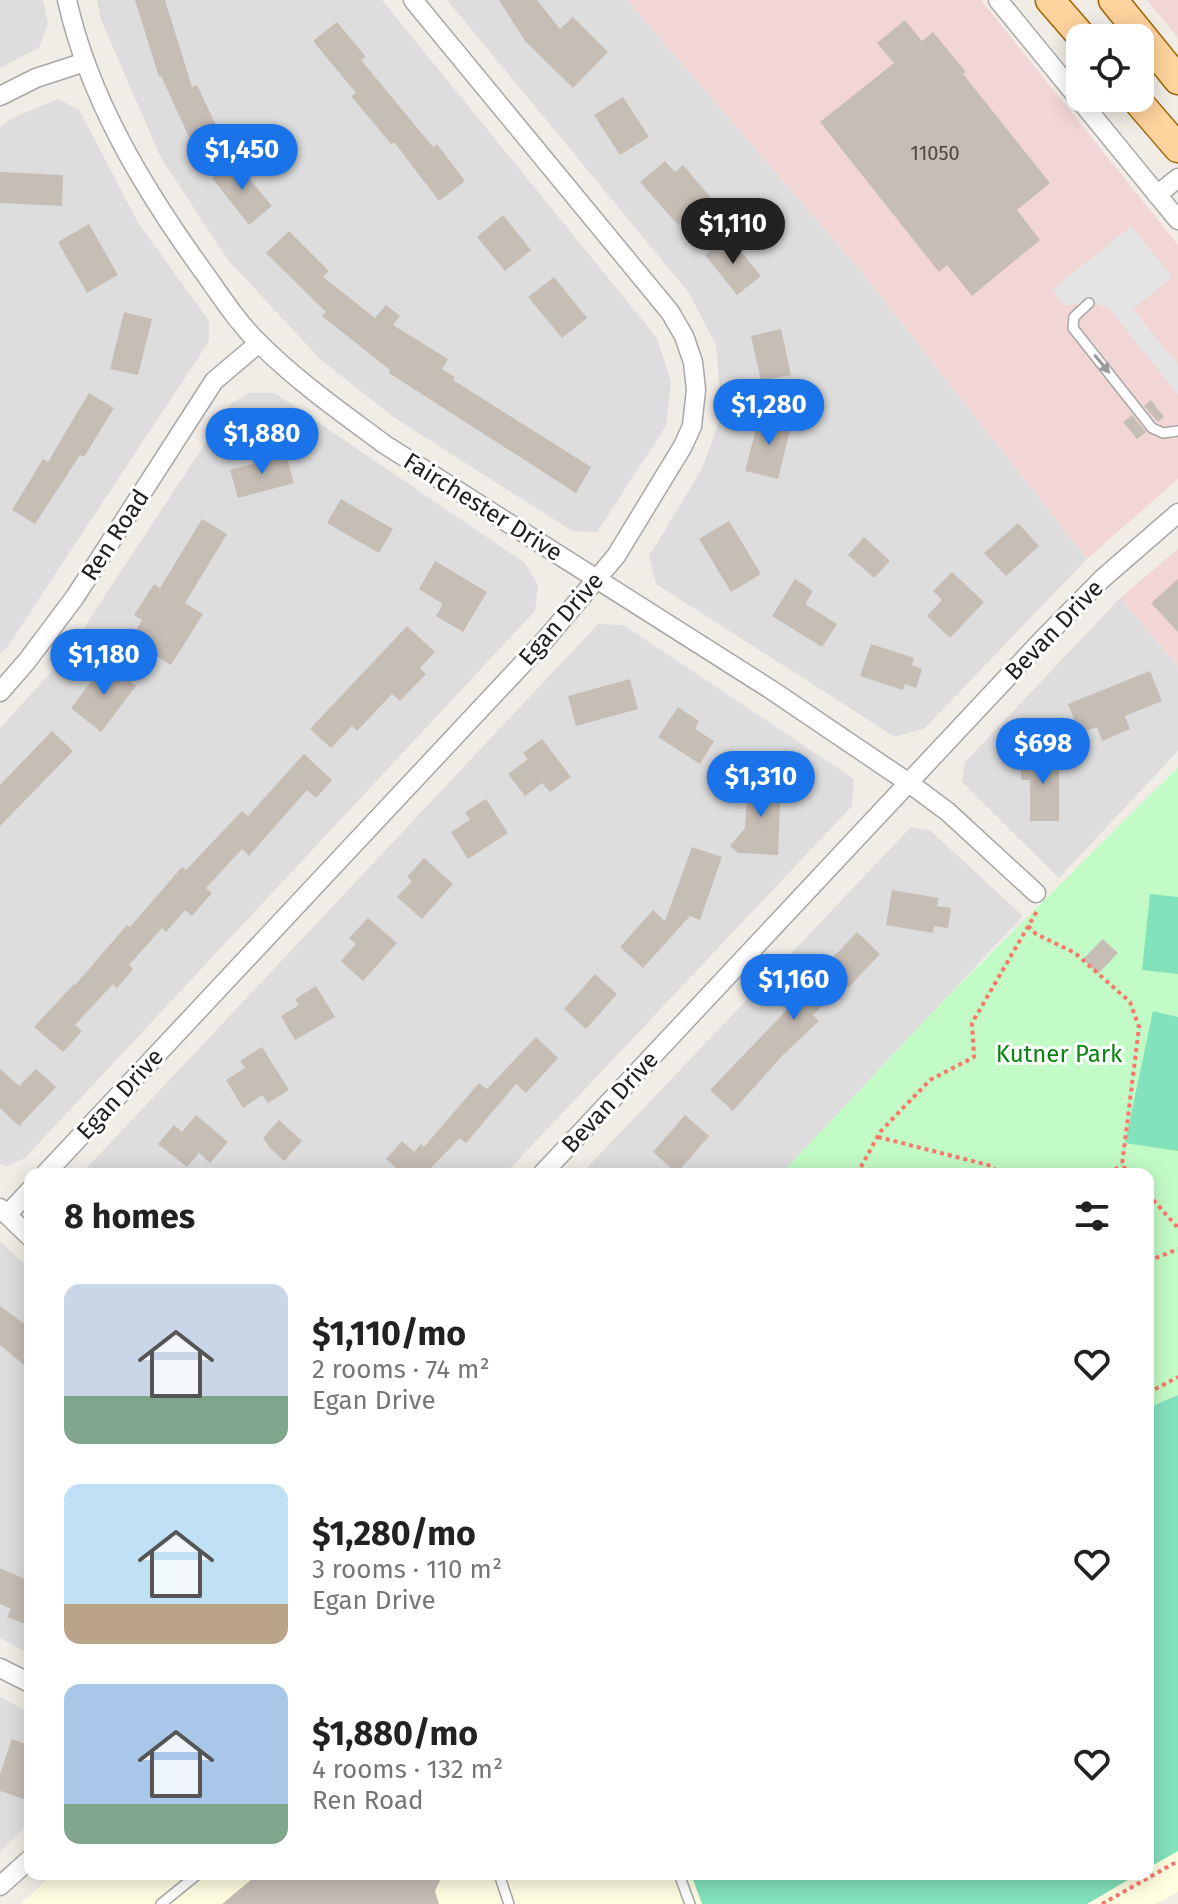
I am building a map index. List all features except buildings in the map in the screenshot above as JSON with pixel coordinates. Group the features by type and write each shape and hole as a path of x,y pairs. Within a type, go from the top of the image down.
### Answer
{"main road":[{"path":"1050,0 1071,24"},
{"path":"1113,0 1178,80"},
{"path":"1147,112 1178,148"}],"street":[{"name":"Fairchester Drive","path":"67,0 85,62 131,161 159,209 235,316 259,343 339,411 384,444 596,578 909,783 948,812 1036,893"},
{"name":"Egan Drive","path":"51,1168 545,640 616,556 683,446 695,412 693,362 684,336 670,312 413,0"},
{"path":"998,0 1178,220"},
{"path":"0,96 36,78 85,62"},
{"path":"1157,195 1178,178"},
{"name":"Ren Road","path":"0,692 75,597 214,381 259,343"},
{"name":"Bevan Drive","path":"548,1168 1102,579 1178,513"},
{"path":"24,1195 3,1212 24,1231"},
{"path":"0,1668 24,1680"},
{"path":"0,1886 24,1864"}],"lane":[{"path":"1089,303 1074,317 1073,328 1152,428 1163,433 1178,431"},
{"path":"161,1904 191,1880"},
{"path":"501,1880 509,1904"},
{"path":"681,1880 690,1904"}],"path":[{"path":"860,1168 878,1137 930,1080 974,1057 972,1023 1038,911 1036,893"},
{"path":"1027,926 1036,934 1075,953 1130,1002 1139,1027 1122,1165 1125,1168"},
{"path":"878,1137 994,1168"},
{"path":"1117,1168 1122,1165"},
{"path":"1154,1201 1178,1228"},
{"path":"1154,1259 1178,1249"},
{"path":"1154,1390 1178,1377"},
{"path":"1154,1875 1178,1861"},
{"path":"1102,1904 1144,1880"}],"shaded area":[{"path":"0,0 43,0 48,24 39,48 0,68"},
{"path":"97,0 382,0 657,338 671,381 666,426 597,532 572,531 392,416 321,360 228,260 161,158 101,20"},
{"path":"447,0 627,0 859,269 1087,559 925,728 895,737 656,584 649,556 702,469 722,413 716,345 689,293"},
{"path":"627,0 981,0 1066,106 1066,112 1071,112 1178,245 1178,479 1087,559 859,269"},
{"path":"1147,0 1178,0 1178,38"},
{"path":"58,99 79,110 139,224 209,321 209,341 0,654 0,127 12,118"},
{"path":"1131,226 1172,277 1133,309 1178,365 1178,395 1108,307 1089,303 1065,305 1052,290"},
{"path":"248,393 275,393 525,563 538,585 535,611 25,1158 7,1166 0,1164 0,728 64,658 231,404"},
{"path":"1178,549 1178,666 1120,598"},
{"path":"1120,598 1178,666 1178,751 1059,878 962,782 965,762"},
{"path":"598,624 624,625 854,779 852,806 511,1168 87,1168"},
{"path":"911,827 931,831 1023,916 787,1168 587,1168"},
{"path":"0,1241 24,1264 24,1651 0,1638"},
{"path":"1178,1396 1178,1892 1156,1904 21,1904 47,1880 1154,1880 1154,1406"},
{"path":"0,1697 24,1710 24,1828 0,1852"}],"green space":[{"name":"Kutner Park","path":"1178,767 1178,1395 1154,1405 1154,1168 787,1168 949,995"},
{"path":"1150,894 1178,897 1178,974 1142,970"},
{"path":"1153,1011 1178,1017 1178,1151 1125,1143"},
{"path":"1178,1395 1178,1851 1154,1865 1154,1405"},
{"path":"693,1880 1128,1880 1087,1904 702,1904"}]}
